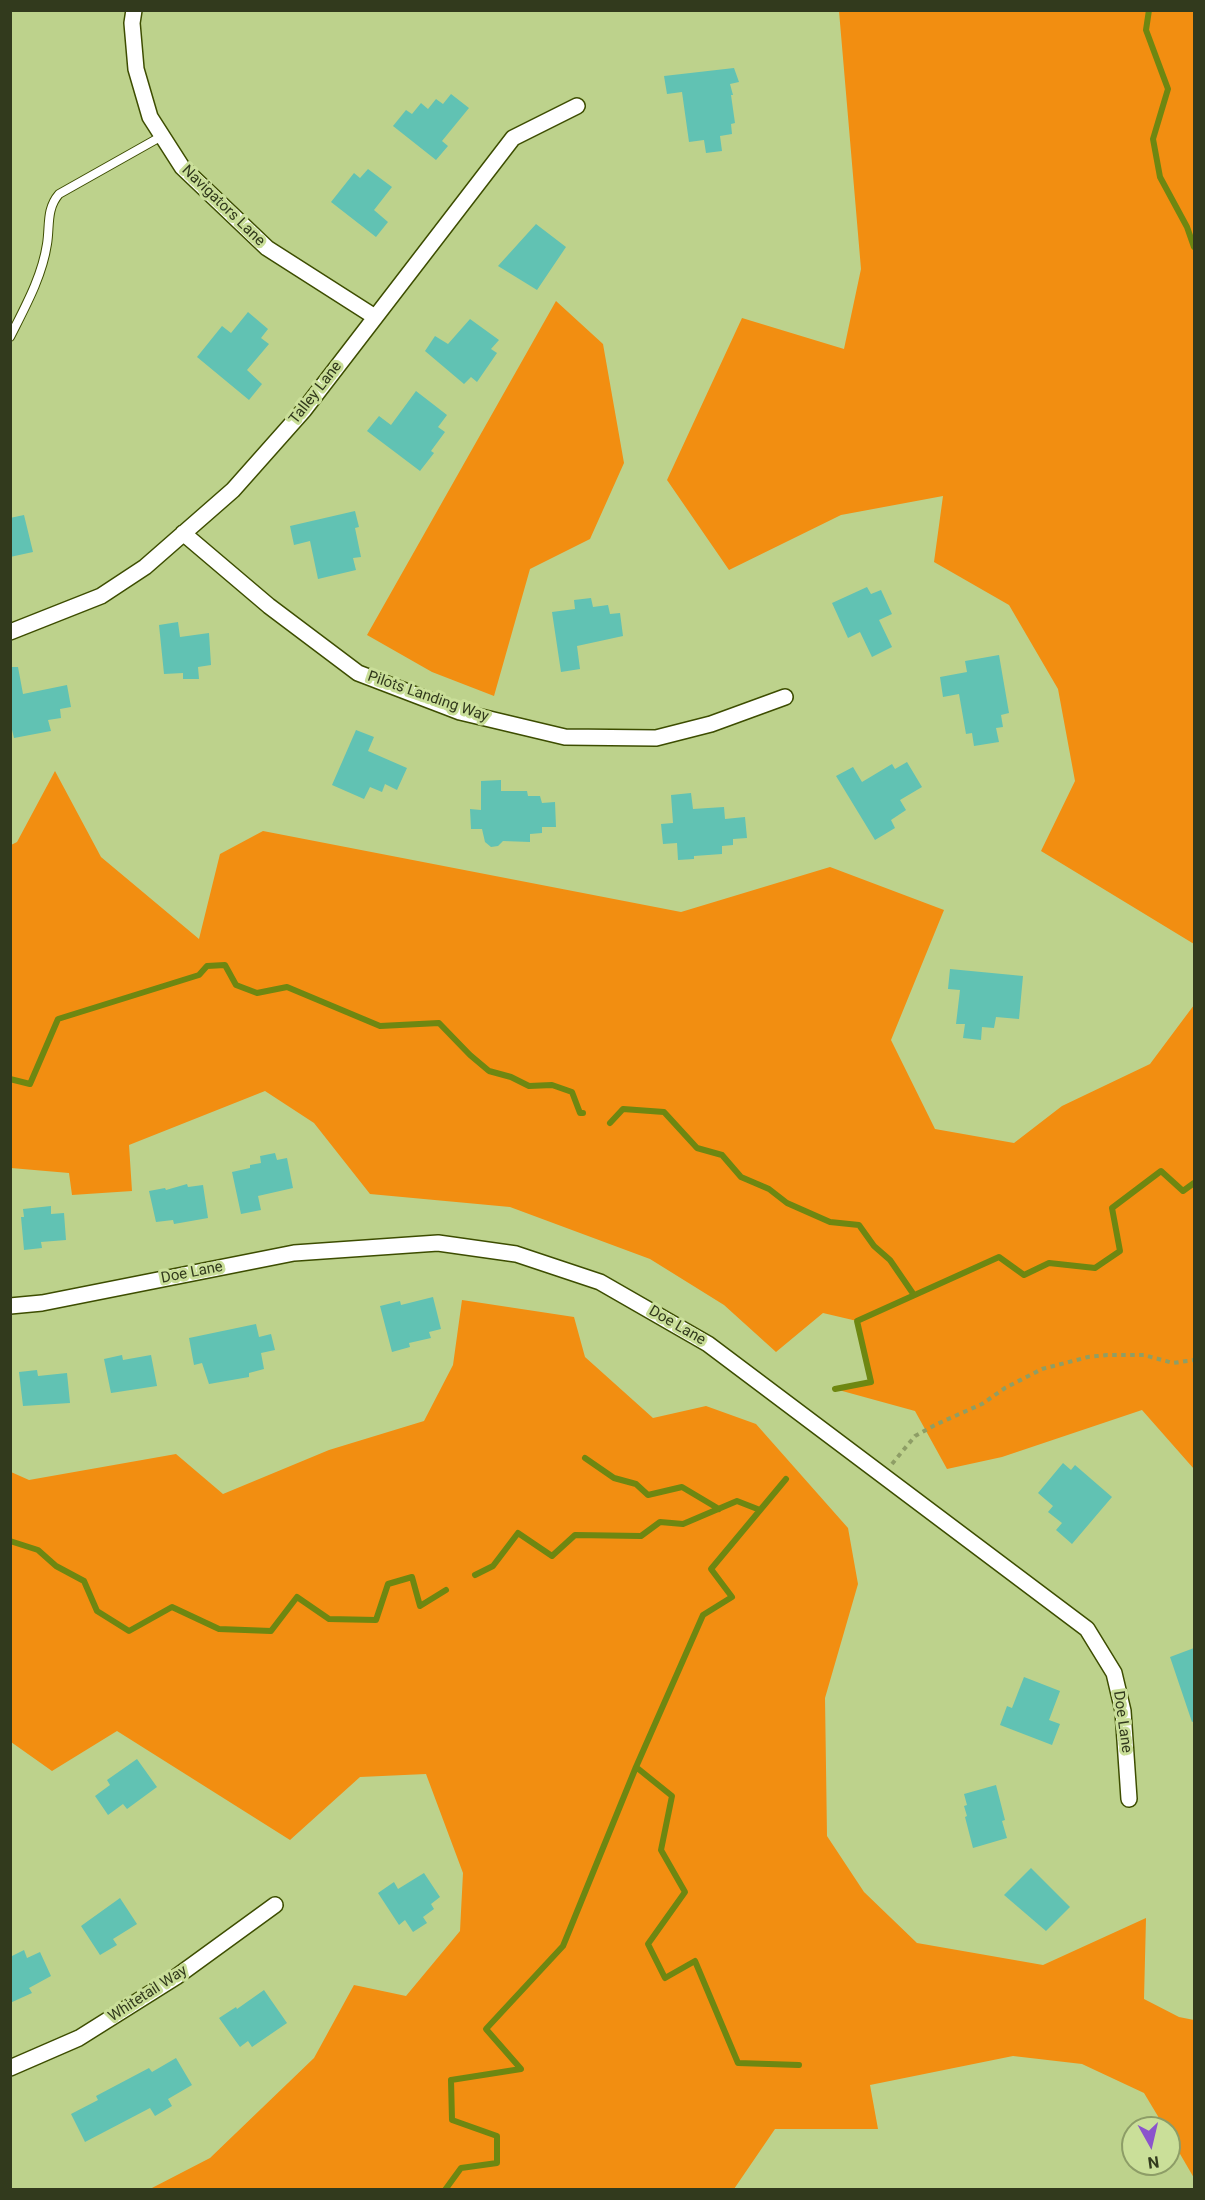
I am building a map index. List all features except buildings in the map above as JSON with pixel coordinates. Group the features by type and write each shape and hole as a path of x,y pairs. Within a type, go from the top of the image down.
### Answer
{"street":[{"name":"Navigators Lane","path":"134,10 132,23 136,69 150,117 182,167 267,248 375,317"},
{"name":"Talley Lane","path":"10,632 101,596 145,567 233,490 304,410 513,138 577,106"},
{"name":"Pilots Landing Way","path":"183,533 269,606 358,674 460,712 565,737 656,738 711,724 785,697"},
{"name":"Doe Lane","path":"10,1306 42,1303 294,1253 438,1243 516,1254 600,1282 708,1344 1086,1629 1114,1673 1124,1711 1129,1799"},
{"name":"Whitetail Way","path":"10,2068 79,2038 176,1977 275,1905"}],"lane":[{"path":"10,337 43,264 48,242 49,213 53,201 59,194 162,136"}],"path":[{"path":"882,1475 915,1437 982,1404 1005,1388 1042,1369 1107,1354 1144,1355 1173,1363 1194,1360"}],"shaded area":[{"path":"839,11 1194,11 1194,944 1041,851 1075,781 1058,689 1009,605 934,562 943,496 841,515 729,570 667,480 742,318 844,349 861,269"},
{"path":"556,301 603,344 624,463 590,539 530,569 494,696 432,672 367,635"},
{"path":"55,771 101,857 199,939 220,854 263,831 681,912 830,867 944,910 891,1040 935,1129 1014,1143 1062,1106 1150,1064 1194,1005 1194,1469 1142,1410 1002,1457 947,1469 915,1411 835,1389 871,1382 857,1321 823,1313 776,1352 724,1305 650,1259 510,1207 370,1194 314,1123 265,1091 129,1145 132,1191 72,1195 69,1173 11,1168 11,845 17,842"},
{"path":"462,1300 574,1317 585,1357 653,1418 706,1406 756,1424 848,1528 858,1584 825,1698 827,1836 864,1892 917,1943 1043,1965 1146,1918 1144,1999 1179,2017 1194,2020 1194,2178 1181,2156 1181,2116 1158,2116 1144,2093 1082,2064 1013,2056 870,2085 878,2129 775,2129 734,2189 150,2189 210,2158 314,2058 354,1985 406,1996 460,1931 463,1873 426,1774 360,1777 290,1840 117,1731 52,1771 11,1742 11,1472 29,1480 176,1454 223,1494 329,1450 424,1421 453,1365"}],"waterway":[{"path":"1149,10 1146,30 1168,89 1153,139 1160,177 1187,227 1194,247"},
{"path":"10,1079 30,1084 58,1019 199,975 207,966 225,965 236,985 257,993 287,987 380,1026 439,1023 489,1071 511,1077 529,1086 552,1085 572,1092 580,1113 583,1113"},
{"path":"610,1123 623,1109 664,1112 697,1148 722,1155 741,1177 769,1189 787,1203 830,1222 859,1225 874,1246 890,1260 914,1295"},
{"path":"835,1389 871,1382 857,1321 999,1257 1024,1275 1049,1263 1095,1268 1120,1251 1112,1208 1161,1171 1183,1191 1194,1183"},
{"path":"585,1458 614,1478 636,1484 648,1495 682,1487 719,1509"},
{"path":"445,2190 461,2168 497,2163 497,2136 452,2120 451,2080 521,2069 486,2029 563,1946 636,1767 703,1615 732,1597 711,1569 786,1479"},
{"path":"475,1575 493,1566 518,1533 552,1556 575,1535 641,1536 660,1522 683,1524 737,1501 760,1510"},
{"path":"10,1541 38,1550 56,1566 84,1581 97,1611 129,1631 172,1607 219,1629 271,1631 297,1597 329,1619 376,1620 388,1584 412,1577 420,1606 446,1590"},
{"path":"636,1767 672,1796 661,1850 685,1892 648,1944 665,1978 695,1961 738,2063 799,2065"}]}
